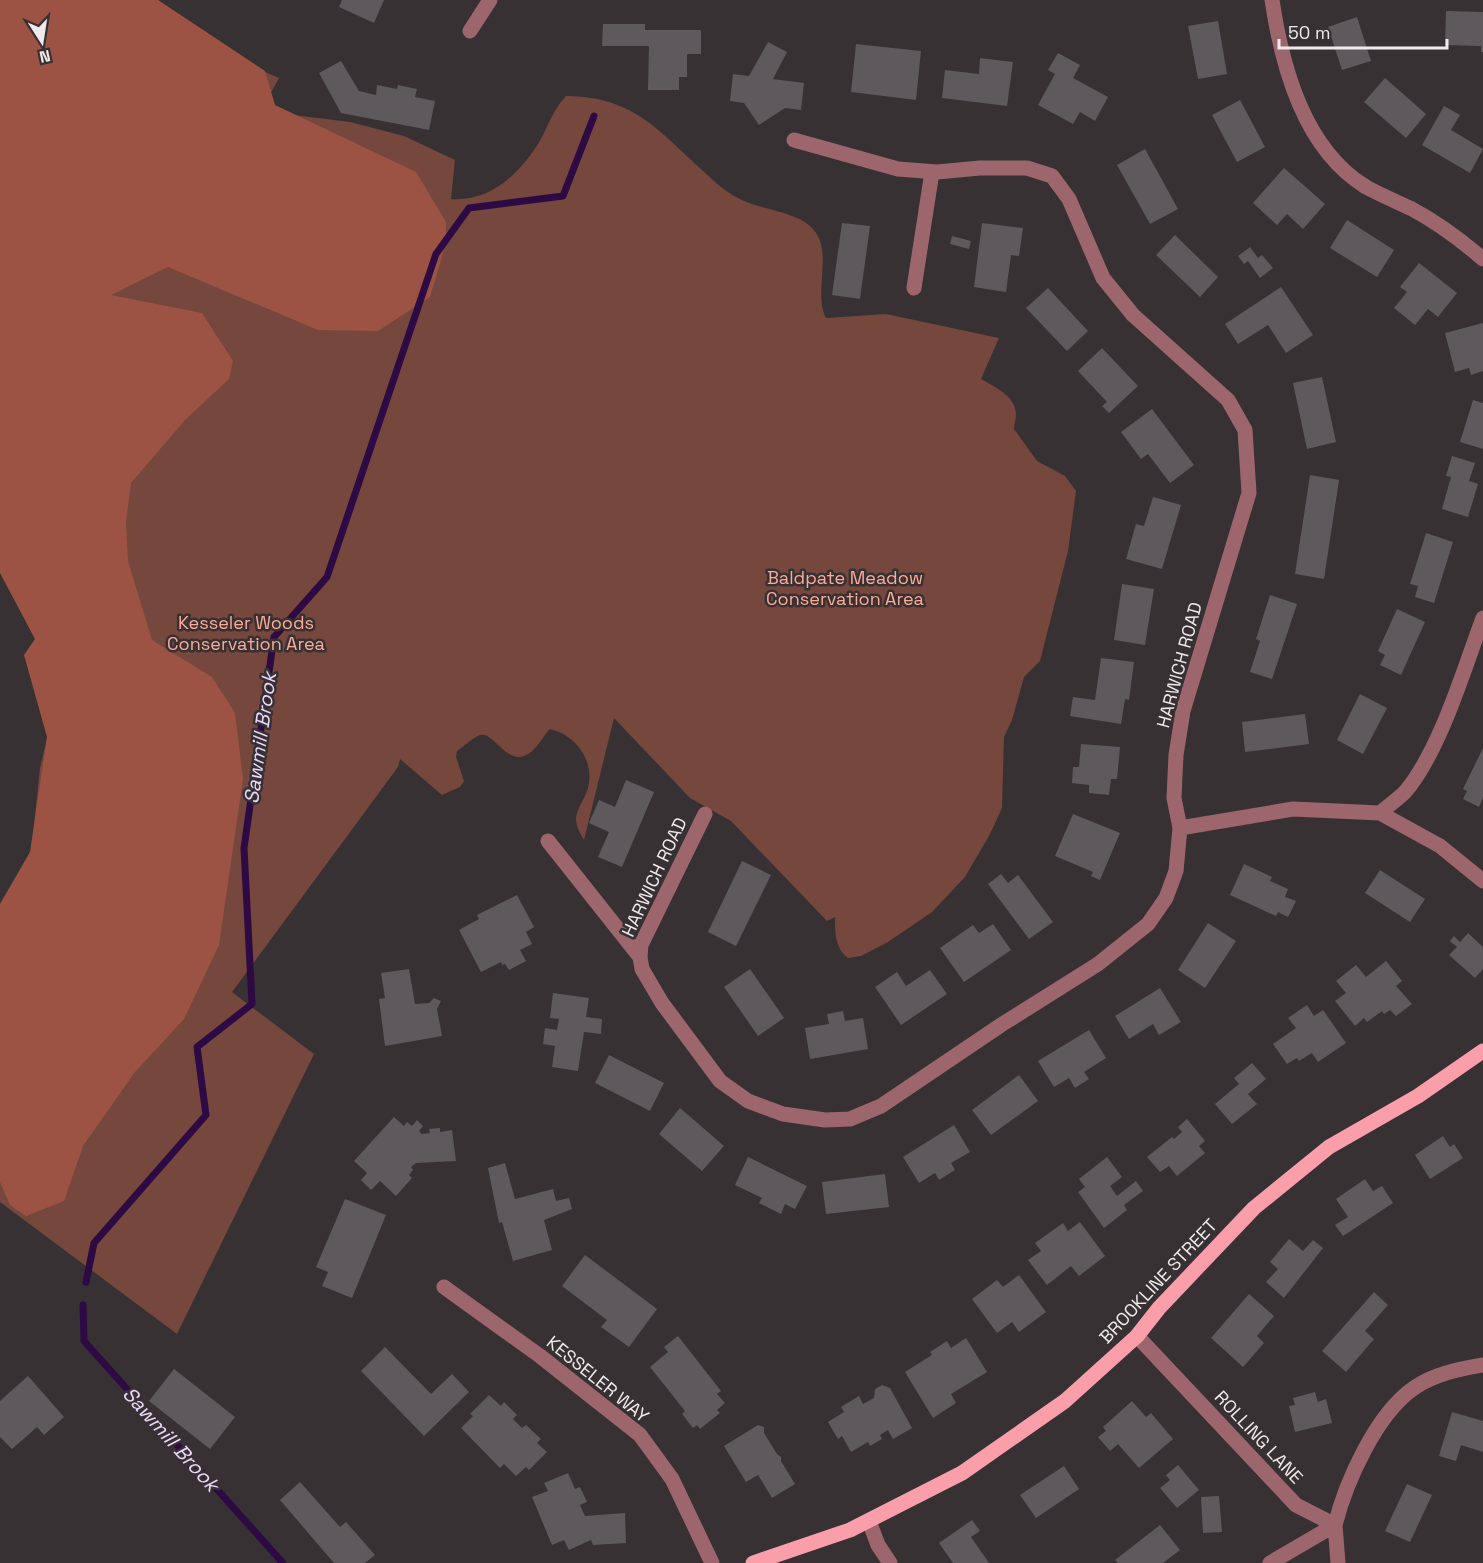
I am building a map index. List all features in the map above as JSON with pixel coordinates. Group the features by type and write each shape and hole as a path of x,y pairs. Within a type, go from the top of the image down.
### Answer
{"main road":[{"name":"BROOKLINE STREET","path":"753,1563 868,1521 962,1473 1065,1401 1137,1336 1167,1299 1254,1208 1329,1147 1418,1096 1483,1051"}],"street":[{"path":"470,31 489,0"},
{"path":"1272,0 1279,46 1296,96 1318,141 1365,186 1413,210 1455,236 1483,259"},
{"name":"HARWICH ROAD","path":"705,814 640,945 642,969 662,1003 720,1081 748,1101 783,1114 825,1120 850,1119 881,1106 1001,1025 1098,964 1148,924 1166,898 1176,871 1180,828 1174,798 1176,755 1183,711 1249,493 1245,430 1228,400 1133,315 1103,278 1069,199 1052,176 1027,168 980,168 932,172 898,169 794,140"},
{"path":"914,288 932,172"},
{"path":"1380,813 1404,792 1423,764 1452,704 1483,618"},
{"path":"1180,828 1293,809 1380,813 1440,846 1483,881"},
{"name":"HARWICH ROAD","path":"548,841 640,957"},
{"name":"KESSELER WAY","path":"444,1287 540,1356 640,1435 672,1479 711,1563"},
{"name":"ROLLING LANE","path":"1137,1336 1296,1505 1335,1525"},
{"path":"1338,1563 1335,1525 1343,1493 1359,1459 1390,1411 1413,1388 1433,1378 1483,1365"},
{"path":"868,1521 878,1545 890,1563"},
{"path":"1270,1563 1335,1525"}],"green space":[{"path":"0,0 158,0 254,67 279,78 261,111 350,122 404,136 455,160 451,199 478,196 502,184 512,176 538,144 566,96 609,102 626,109 656,128 723,189 746,202 795,217 810,226 818,235 822,246 821,295 826,318 886,314 999,338 981,379 1009,397 1015,408 1014,429 1037,461 1065,476 1076,491 1068,551 1040,661 1024,677 1012,720 1004,737 1002,808 990,834 965,877 932,912 888,942 861,956 848,958 840,950 835,917 827,921 731,821 690,798 614,718 584,840 577,827 576,818 588,788 589,768 575,743 559,732 550,729 532,751 517,757 485,735 477,736 457,751 456,757 464,781 460,787 442,795 400,759 398,767 232,992 314,1054 177,1334 0,1202 0,944 25,910 40,768 60,684"}],"shaded area":[{"path":"0,0 158,0 265,71 275,105 416,172 446,222 446,243 430,297 378,331 318,330 168,267 111,295 202,313 233,361 229,379 185,420 131,483 126,522 128,561 152,640 212,677 235,713 243,779 219,945 184,1019 135,1072 83,1146 64,1201 26,1216 10,1205 0,1182 0,904 30,852 47,737 24,655 35,639 0,573"}],"building":[{"path":"342,0 384,0 374,23 339,7"},
{"path":"1446,11 1483,12 1483,52 1481,52 1481,46 1445,45"},
{"path":"1357,17 1371,61 1342,70 1328,27"},
{"path":"1218,21 1227,74 1198,79 1188,26"},
{"path":"603,24 645,24 645,30 701,30 701,54 687,54 687,77 679,77 679,90 648,90 649,46 602,46"},
{"path":"768,42 787,52 773,79 804,83 801,110 785,108 759,125 744,103 730,101 733,74 749,76"},
{"path":"856,44 921,51 916,100 851,92"},
{"path":"1058,53 1080,65 1073,78 1108,97 1095,121 1080,112 1073,124 1038,105 1055,74 1048,70"},
{"path":"980,58 1013,62 1007,106 942,98 945,70 979,74"},
{"path":"341,61 359,91 376,95 377,85 397,89 398,85 417,89 415,97 435,101 429,130 341,113 319,73"},
{"path":"1385,78 1426,114 1406,138 1364,102"},
{"path":"1240,100 1265,147 1237,162 1212,115"},
{"path":"1444,106 1460,115 1451,130 1483,149 1470,173 1422,145"},
{"path":"1145,149 1178,209 1150,224 1117,165"},
{"path":"1284,168 1325,204 1303,229 1287,214 1277,225 1253,203"},
{"path":"1347,220 1394,250 1377,277 1330,248"},
{"path":"842,223 870,226 860,299 832,295"},
{"path":"982,223 1023,228 1019,256 1011,255 1006,292 974,287"},
{"path":"1175,235 1218,277 1200,297 1156,255"},
{"path":"952,236 971,241 969,249 950,244"},
{"path":"1250,247 1258,258 1262,255 1273,268 1260,278 1248,261 1244,264 1238,256"},
{"path":"1419,263 1457,293 1438,317 1428,309 1415,325 1394,308 1407,292 1400,287"},
{"path":"1281,287 1313,335 1286,353 1268,325 1238,344 1225,324"},
{"path":"1048,288 1088,331 1067,351 1026,308"},
{"path":"1483,323 1483,371 1471,375 1469,368 1455,372 1445,333"},
{"path":"1102,348 1138,386 1109,413 1102,406 1107,402 1078,371"},
{"path":"1322,377 1336,442 1307,449 1293,383"},
{"path":"1473,400 1483,403 1483,449 1460,442"},
{"path":"1152,409 1194,465 1170,483 1148,454 1141,459 1121,432"},
{"path":"1452,456 1475,463 1469,481 1478,484 1468,517 1442,509 1451,477 1446,476"},
{"path":"1310,475 1339,480 1324,579 1295,574"},
{"path":"1153,497 1181,505 1162,569 1126,559 1136,524 1144,526"},
{"path":"1426,533 1453,542 1434,603 1415,597 1418,586 1410,584"},
{"path":"1122,584 1154,589 1145,645 1114,640"},
{"path":"1270,595 1297,604 1272,679 1250,672 1260,641 1256,639"},
{"path":"1397,609 1425,622 1401,675 1380,665 1385,655 1378,651"},
{"path":"1101,658 1134,662 1129,700 1125,699 1121,724 1070,716 1073,697 1095,700"},
{"path":"1360,694 1387,708 1363,754 1337,740"},
{"path":"1305,714 1309,744 1245,752 1242,722"},
{"path":"1081,744 1120,747 1117,779 1111,779 1109,795 1089,793 1089,785 1072,783 1073,767 1079,767"},
{"path":"1483,748 1483,798 1479,807 1463,799 1467,791 1463,789"},
{"path":"626,780 654,792 622,867 598,857 609,832 589,823 599,800 615,807"},
{"path":"1073,814 1120,833 1100,880 1091,876 1093,872 1055,856"},
{"path":"742,861 771,875 736,946 708,932"},
{"path":"1244,864 1272,877 1270,881 1288,889 1285,897 1296,901 1288,917 1278,912 1276,916 1230,895"},
{"path":"1380,870 1425,899 1410,922 1365,893"},
{"path":"1001,874 1008,883 1018,875 1053,922 1029,939 988,884"},
{"path":"517,895 534,927 526,932 532,944 520,950 526,961 509,970 501,962 481,972 459,930 479,919 477,915"},
{"path":"1208,923 1236,941 1205,988 1178,970"},
{"path":"993,924 1011,950 964,982 940,948 973,925 979,933"},
{"path":"1468,933 1483,947 1483,969 1475,978 1449,955 1457,947 1450,941 1454,936 1460,942"},
{"path":"1386,961 1402,981 1396,986 1412,1004 1396,1016 1390,1010 1384,1014 1382,1011 1367,1022 1364,1018 1355,1026 1335,1001 1346,993 1336,981 1356,965 1366,977"},
{"path":"409,969 415,1004 429,1003 434,998 441,1001 437,1009 442,1036 385,1046 379,999 385,998 381,973"},
{"path":"750,969 784,1018 758,1036 724,987"},
{"path":"930,970 947,994 901,1025 875,987 897,972 906,986"},
{"path":"1160,988 1181,1022 1159,1035 1153,1024 1129,1039 1115,1016"},
{"path":"553,993 589,998 586,1017 602,1019 601,1034 584,1032 578,1071 552,1067 555,1046 543,1044 545,1028 557,1030 559,1019 550,1018"},
{"path":"1307,1005 1314,1016 1323,1010 1346,1043 1318,1062 1312,1053 1299,1061 1297,1058 1287,1064 1273,1044 1296,1028 1288,1018"},
{"path":"843,1011 845,1021 863,1018 868,1049 810,1059 805,1028 829,1024 827,1014"},
{"path":"1089,1030 1106,1058 1084,1072 1089,1079 1075,1088 1069,1078 1054,1087 1038,1061"},
{"path":"609,1055 664,1083 650,1111 595,1083"},
{"path":"1252,1063 1266,1079 1248,1094 1257,1104 1232,1124 1215,1104 1239,1084 1234,1078"},
{"path":"1019,1075 1038,1101 991,1135 972,1110"},
{"path":"680,1108 724,1146 702,1171 659,1134"},
{"path":"394,1117 404,1126 407,1122 412,1126 417,1120 423,1126 419,1131 422,1134 430,1133 429,1129 440,1128 440,1132 452,1130 456,1161 416,1163 411,1167 413,1170 409,1175 412,1178 396,1196 380,1181 371,1190 361,1180 367,1173 354,1161"},
{"path":"1187,1119 1205,1141 1199,1146 1205,1153 1177,1176 1169,1166 1160,1172 1147,1157 1182,1132 1178,1127"},
{"path":"954,1125 970,1152 951,1163 955,1170 939,1180 935,1173 919,1183 903,1157"},
{"path":"1443,1136 1450,1147 1454,1144 1463,1158 1430,1179 1415,1155"},
{"path":"748,1157 807,1186 795,1209 785,1204 781,1214 759,1203 762,1198 735,1185"},
{"path":"1107,1157 1122,1177 1110,1186 1117,1196 1136,1181 1143,1191 1124,1205 1127,1210 1104,1228 1078,1192 1085,1187 1079,1179"},
{"path":"505,1163 515,1199 553,1189 556,1201 569,1198 572,1209 544,1220 552,1250 513,1261 502,1222 499,1223 488,1168"},
{"path":"885,1174 889,1207 826,1214 822,1182"},
{"path":"1365,1179 1373,1191 1382,1186 1393,1203 1343,1236 1335,1225 1348,1217 1336,1199"},
{"path":"345,1199 386,1215 352,1298 322,1286 328,1272 316,1267"},
{"path":"1080,1222 1105,1256 1079,1276 1071,1266 1047,1285 1028,1260 1041,1251 1035,1243 1063,1223 1068,1231"},
{"path":"1289,1239 1303,1251 1313,1240 1323,1248 1284,1298 1266,1282 1278,1269 1270,1262"},
{"path":"585,1255 657,1309 629,1347 601,1327 607,1320 562,1286"},
{"path":"1019,1275 1046,1312 1019,1332 1012,1322 997,1333 972,1299 997,1280 1003,1287"},
{"path":"1374,1292 1388,1305 1365,1331 1374,1339 1346,1372 1322,1351"},
{"path":"1249,1294 1274,1316 1257,1336 1264,1343 1243,1367 1211,1338"},
{"path":"678,1336 721,1391 717,1394 725,1403 717,1410 720,1413 700,1429 697,1425 693,1428 682,1414 685,1411 650,1367 668,1352 664,1347"},
{"path":"966,1338 987,1372 951,1394 956,1403 933,1418 905,1372 932,1355 930,1352 947,1341 951,1348"},
{"path":"385,1347 431,1394 452,1374 469,1392 424,1436 361,1371"},
{"path":"174,1369 235,1417 210,1449 149,1401"},
{"path":"28,1376 64,1417 44,1435 37,1427 12,1449 0,1437 0,1401"},
{"path":"882,1385 890,1388 912,1428 893,1439 888,1430 880,1435 882,1439 870,1446 868,1442 851,1452 842,1436 838,1439 828,1422 844,1412 841,1407 859,1396 863,1404 874,1398 875,1389"},
{"path":"1315,1392 1318,1402 1326,1399 1332,1423 1295,1432 1289,1406 1295,1405 1293,1398"},
{"path":"489,1395 501,1406 504,1402 517,1415 513,1419 522,1428 526,1425 541,1439 537,1443 547,1452 529,1470 526,1467 516,1476 504,1464 500,1468 461,1428 473,1416 470,1414"},
{"path":"1132,1401 1146,1417 1151,1413 1173,1439 1139,1468 1118,1444 1110,1451 1098,1437 1106,1431 1103,1427"},
{"path":"1452,1412 1483,1421 1483,1452 1461,1445 1456,1461 1439,1456"},
{"path":"758,1425 764,1427 764,1433 781,1457 781,1461 795,1484 772,1498 758,1475 746,1482 724,1446"},
{"path":"1178,1465 1199,1490 1177,1508 1160,1488 1170,1480 1166,1475"},
{"path":"1064,1466 1079,1489 1036,1518 1020,1495"},
{"path":"568,1473 575,1489 580,1487 587,1502 580,1505 585,1516 625,1513 626,1543 593,1545 591,1540 569,1550 564,1540 552,1545 532,1497 548,1491 544,1483"},
{"path":"300,1482 340,1527 346,1522 375,1555 365,1563 334,1563 280,1500"},
{"path":"1407,1484 1432,1495 1410,1542 1385,1531"},
{"path":"1219,1496 1222,1532 1203,1533 1201,1497"},
{"path":"972,1520 980,1531 971,1537 989,1563 953,1563 939,1543"},
{"path":"1160,1525 1180,1550 1163,1563 1118,1563 1115,1560"}],"waterway":[{"name":"Sawmill Brook","path":"86,1282 94,1243 206,1115 197,1047 252,1004 244,848 274,637 327,577 436,254 469,208 563,196 594,116"},
{"name":"Sawmill Brook","path":"83,1305 84,1341 283,1563"}],"park label":[{"name":"Baldpate Meadow Conservation Area","path":"845,587"},
{"name":"Kesseler Woods Conservation Area","path":"246,632"}]}
